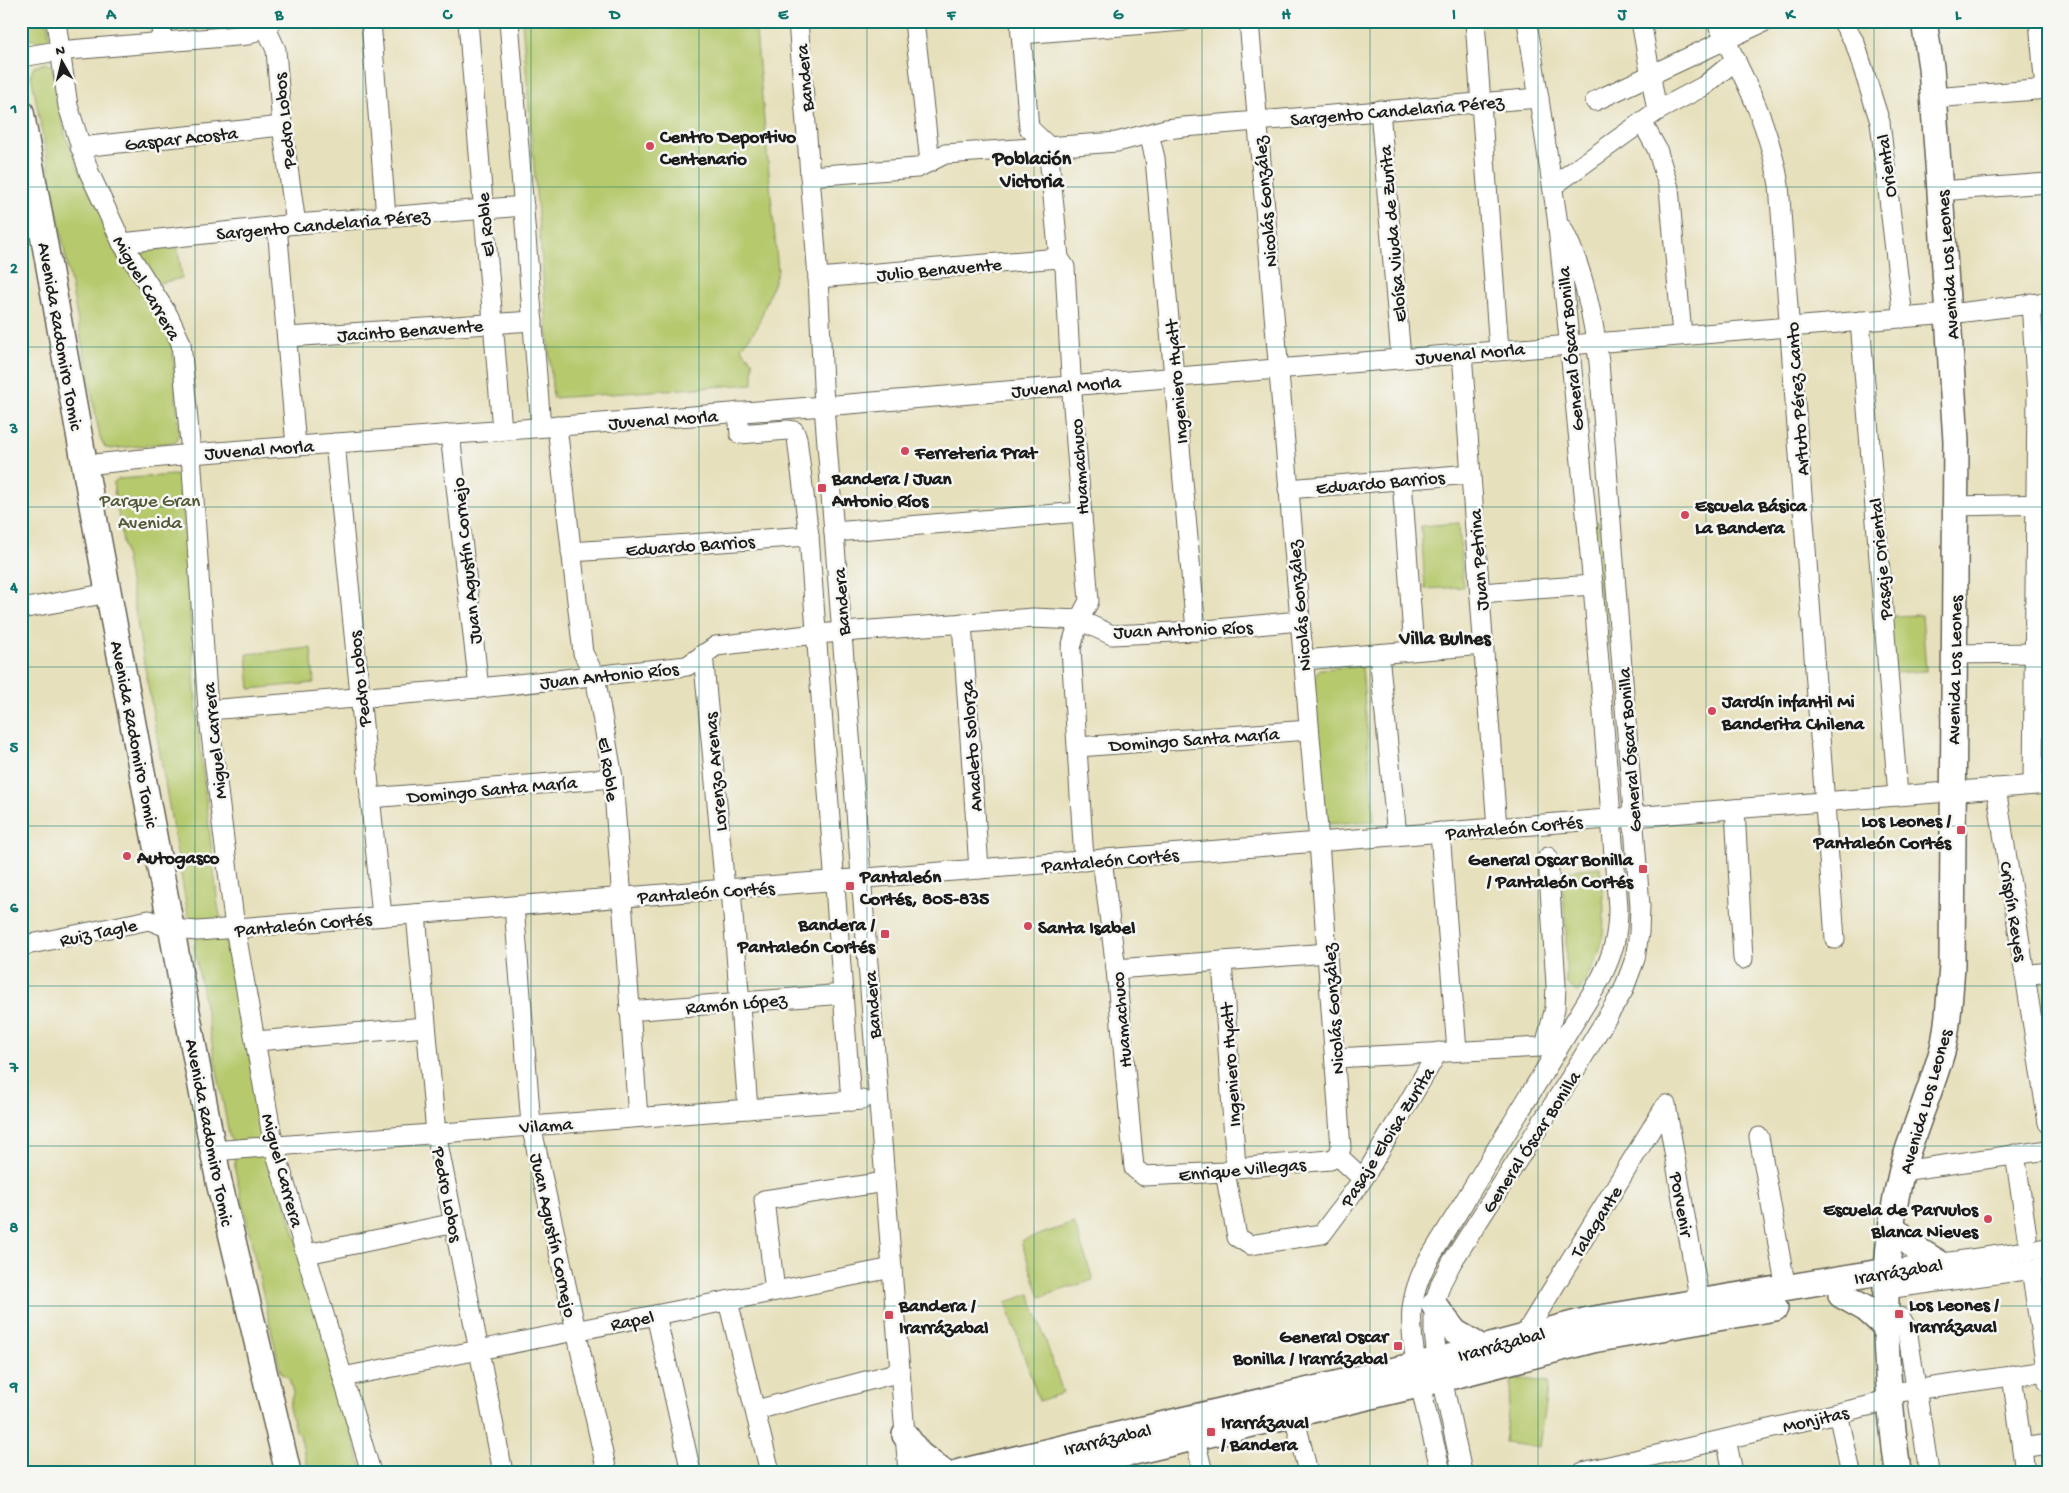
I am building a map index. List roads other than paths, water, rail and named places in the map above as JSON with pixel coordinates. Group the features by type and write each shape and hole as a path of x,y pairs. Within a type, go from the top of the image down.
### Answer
{"main road":[{"name":"Avenida Los Leones","path":"1898,1472 1888,1397 1892,1226 1902,1171 1937,1065 1948,1016 1952,965 1952,792 1956,506 1954,400 1933,98 1924,21"},
{"name":"Avenida Radomiro Tomic","path":"21,112 213,1150 288,1472"},
{"path":"1892,1226 1916,1249 1939,1264"},
{"name":"Irarrázabal","path":"1430,1372 1484,1349 1523,1337 1620,1314 1700,1303 1786,1288 1890,1304"},
{"name":"Irarrázabal","path":"960,1472 1192,1428 1430,1372 1593,1340 1842,1296 1890,1304"},
{"path":"1842,1296 1866,1309 1890,1304"},
{"path":"1434,1305 1455,1332 1484,1349"},
{"name":"Irarrázabal","path":"1049,1472 1092,1467 1192,1428"},
{"path":"905,1435 919,1454 943,1472"}],"street":[{"name":"Miguel Carrera","path":"56,21 58,51 68,106 80,147 97,192 122,242 178,333 183,354 208,710 235,928 274,1147 371,1472"},
{"path":"160,21 162,41"},
{"path":"371,21 386,217"},
{"name":"El Roble","path":"468,21 502,430"},
{"name":"El Roble","path":"509,21 533,321 571,552 583,653 595,676 613,778 620,897 638,1117"},
{"name":"Bandera","path":"798,21 818,278 824,406 908,1472"},
{"path":"914,21 930,162"},
{"path":"1048,146 1028,128 1020,28 1184,21"},
{"name":"Nicolás González","path":"1249,21 1328,953 1341,1148 1338,1156"},
{"path":"1475,21 1498,350"},
{"name":"General Óscar Bonilla","path":"1462,1472 1412,1322 1414,1295 1421,1274 1551,1046 1600,980 1612,955 1618,930 1618,907 1593,585 1557,217 1527,21"},
{"path":"1641,21 1649,75 1650,117 1669,188 1682,335"},
{"name":"Artuto Pérez Canto","path":"1716,21 1760,112 1776,168 1790,326 1835,939"},
{"name":"Oriental","path":"1842,21 1855,43 1880,122 1903,318"},
{"path":"1933,98 2046,90 2039,21"},
{"path":"1595,101 1727,41 1761,22"},
{"path":"21,57 58,51 248,35 267,23"},
{"name":"Pedro Lobos","path":"267,23 276,50 282,126 288,337 296,446"},
{"path":"1552,186 1650,117 1704,86 1736,60"},
{"name":"Sargento Candelaria Pérez","path":"810,176 917,168 945,154 1117,142 1184,127 1539,98"},
{"name":"Eloísa Viuda de Zurita","path":"1380,110 1401,358"},
{"name":"Gaspar Acosta","path":"80,147 282,126"},
{"name":"Ingeniero Hyatt","path":"1149,134 1156,158 1196,631"},
{"name":"Huamachuco","path":"1048,146 1059,258 1066,266 1072,385 1089,601 1078,620 1071,648 1078,747 1093,860 1116,969 1134,1168 1144,1176"},
{"path":"1940,191 2048,184"},
{"name":"Sargento Candelaria Pérez","path":"122,242 286,225 524,206"},
{"name":"General Óscar Bonilla","path":"1441,1472 1430,1372 1434,1332 1434,1305 1441,1283 1452,1262 1569,1080 1623,991 1634,959 1639,933 1640,906 1596,341 1593,320 1577,262 1557,217"},
{"name":"Julio Benavente","path":"818,278 1059,258"},
{"path":"2039,303 2042,393 2040,785"},
{"name":"Juvenal Morla","path":"85,465 191,454 824,406 1596,341 1903,318 2039,303"},
{"name":"Jacinto Benavente","path":"288,337 533,321"},
{"name":"Pasaje Oriental","path":"1860,321 1898,796"},
{"name":"Juan Petrina","path":"1462,352 1497,828"},
{"name":"Bandera","path":"738,412 740,434 794,431 797,438 809,536 851,1101"},
{"name":"Juan Agustín Cornejo","path":"450,434 479,688"},
{"name":"Pedro Lobos","path":"335,443 382,916"},
{"name":"Eduardo Barrios","path":"1288,489 1471,474"},
{"path":"1402,480 1414,650"},
{"path":"1956,506 2042,505"},
{"path":"834,532 1081,512"},
{"name":"Eduardo Barrios","path":"571,552 809,536"},
{"path":"1480,592 1593,585"},
{"path":"21,609 109,593"},
{"name":"Juan Antonio Ríos","path":"208,710 479,688 687,666 716,646 816,634 1033,618 1078,620 1112,635 1196,631 1299,622"},
{"name":"Anacleto Solorza","path":"962,623 978,869"},
{"path":"1303,660 1484,644"},
{"name":"Lorenzo Arenas","path":"703,654 740,1002 748,1109"},
{"path":"1379,654 1397,836"},
{"path":"1954,654 2041,654"},
{"name":"Domingo Santa María","path":"1078,747 1309,730"},
{"name":"Domingo Santa María","path":"370,798 613,778"},
{"name":"Pantaleón Cortés","path":"172,929 198,931 2040,785"},
{"name":"Crispín Reyes","path":"1996,788 2048,1123"},
{"path":"1735,809 1743,959"},
{"path":"1440,832 1457,1051"},
{"name":"General Óscar Bonilla","path":"1548,857 1556,985 1551,1046"},
{"name":"Juan Agustín Cornejo","path":"514,906 531,1125 607,1472"},
{"name":"Pedro Lobos","path":"416,914 436,1133 503,1472"},
{"name":"Ruiz Tagle","path":"21,946 139,921 152,920 172,929"},
{"path":"1116,969 1328,953"},
{"name":"Ingeniero Hyatt","path":"1222,961 1231,1170 1237,1238 1250,1245"},
{"path":"2025,975 2048,972"},
{"name":"Ramón López","path":"629,1011 843,994"},
{"path":"256,1041 426,1027"},
{"path":"1335,1058 1551,1046 1596,1037"},
{"path":"1551,1046 1569,1080"},
{"name":"Pasaje Eloisa Zurita","path":"1250,1245 1322,1234 1363,1179 1438,1052"},
{"name":"Vilama","path":"213,1150 274,1147 531,1125 879,1099"},
{"name":"Porvenir","path":"1666,1105 1700,1303"},
{"name":"Talagante","path":"1523,1337 1666,1105"},
{"path":"1759,1137 1786,1288"},
{"path":"1902,1171 2048,1150"},
{"path":"2015,1154 2027,1236"},
{"path":"1338,1156 1363,1179"},
{"name":"Enrique Villegas","path":"1144,1176 1330,1160 1338,1156"},
{"path":"775,1291 764,1200 885,1182"},
{"path":"307,1254 454,1223"},
{"name":"Irarrázabal","path":"1890,1304 1939,1264 2048,1248"},
{"name":"Rapel","path":"343,1377 892,1268"},
{"path":"2039,1268 2047,1376"},
{"name":"Irarrázabal","path":"1890,1304 2039,1268"},
{"path":"728,1300 770,1472"},
{"name":"Avenida Los Leones","path":"1890,1304 1916,1389 1929,1472"},
{"path":"656,1315 691,1472"},
{"path":"756,1410 900,1372"},
{"path":"2012,1375 2026,1472"},
{"name":"Monjitas","path":"1583,1472 1872,1405 1900,1392 2012,1375 2047,1376"},
{"path":"1292,1405 1308,1472"},
{"path":"1838,1413 1851,1472"},
{"path":"1192,1428 1203,1472"},
{"path":"1726,1439 1732,1472"},
{"path":"2022,1448 2048,1444"}],"place":[{"name":"Centro Deportivo Centenario","path":"650,146"},
{"name":"Ferreteria Prat","path":"905,451"},
{"name":"Bandera / Juan Antonio Ríos","path":"822,488"},
{"name":"Escuela Básica La Bandera","path":"1685,515"},
{"name":"Jardín infantil Mi Banderita Chilena","path":"1712,711"},
{"name":"Los Leones / Pantaleón Cortés","path":"1961,830"},
{"name":"Autogasco","path":"127,856"},
{"name":"General Oscar Bonilla / Pantaleón Cortés","path":"1643,869"},
{"name":"Pantaleón Cortés, 805-835","path":"850,886"},
{"name":"Santa Isabel","path":"1028,926"},
{"name":"Bandera / Pantaleón Cortés","path":"885,934"},
{"name":"Escuela de Parvulos Blanca Nieves","path":"1988,1219"},
{"name":"Los Leones / Irarrázaval","path":"1899,1314"},
{"name":"Bandera / Irarrázabal","path":"889,1315"},
{"name":"General Oscar Bonilla / Irarrázabal","path":"1398,1346"},
{"name":"Irarrázaval / Bandera","path":"1211,1432"}],"district":[{"name":"Población Victoria","path":"1032,168"},
{"name":"Villa Bulnes","path":"1445,637"}],"park label":[{"name":"Parque Gran Avenida","path":"150,510"}]}
